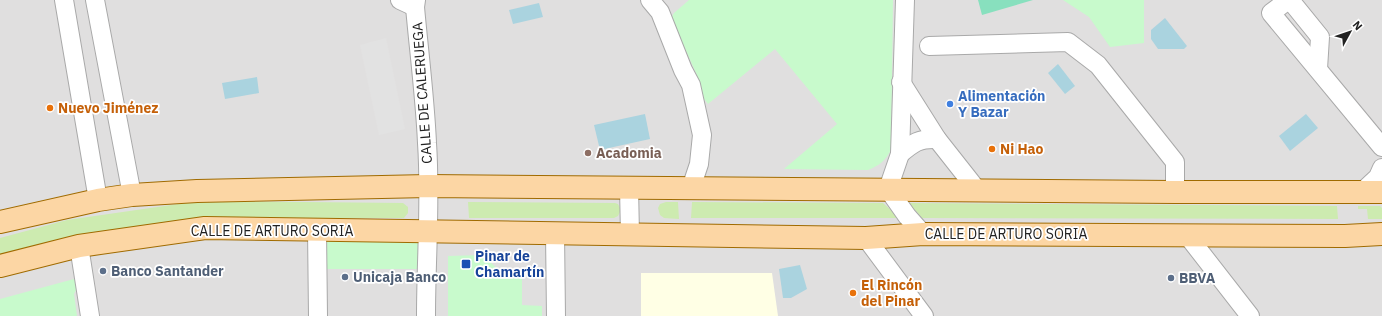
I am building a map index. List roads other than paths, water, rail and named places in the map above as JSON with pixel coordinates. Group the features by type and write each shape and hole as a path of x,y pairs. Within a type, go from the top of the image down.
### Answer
{"main road":[{"path":"0,222 98,200 132,195 197,190 428,186 1375,193"},
{"name":"CALLE DE ARTURO SORIA","path":"0,266 79,246 205,228 428,230 630,235 866,238 923,234 1376,236"}],"street":[{"path":"64,0 98,200"},
{"path":"94,0 132,195"},
{"path":"650,0 660,12 683,70 692,85 702,135 699,164 691,188"},
{"path":"905,0 901,82 900,154 888,189 907,216 923,234"},
{"path":"1289,0 1320,37 1318,69 1382,147"},
{"name":"CALLE DE CALERUEGA","path":"411,2 427,144 428,186"},
{"path":"929,46 1068,42 1098,65 1175,162 1175,192"},
{"path":"901,82 938,139 978,190"},
{"path":"900,154 912,144 923,138 938,139"},
{"path":"1375,193 1378,177 1382,168"},
{"path":"426,316 428,186"},
{"path":"629,187 630,235"},
{"path":"317,230 318,316"},
{"path":"555,233 556,316"},
{"path":"1187,235 1250,316"},
{"path":"866,238 924,316"},
{"path":"79,246 90,316"}],"water":[{"path":"539,3 543,17 513,24 509,10"},
{"path":"1165,18 1187,46 1184,49 1158,49 1151,39 1151,30"},
{"path":"1058,64 1075,86 1065,94 1048,73"},
{"path":"257,77 259,93 225,99 222,83"},
{"path":"645,114 650,139 600,150 594,125"},
{"path":"1306,114 1318,128 1290,151 1279,136"},
{"path":"800,265 807,289 791,298 783,298 779,269"}],"place":[{"name":"Alimentación Y Bazar","path":"950,104"},
{"name":"Nuevo Jiménez","path":"50,108"},
{"name":"Ni Hao","path":"992,149"},
{"name":"Acadomia","path":"588,153"},
{"name":"Pinar de Chamartín","path":"466,264"},
{"name":"Banco Santander","path":"103,271"},
{"name":"Unicaja Banco","path":"345,277"},
{"name":"BBVA","path":"1171,278"},
{"name":"El Rincón del Pinar","path":"853,293"}]}
